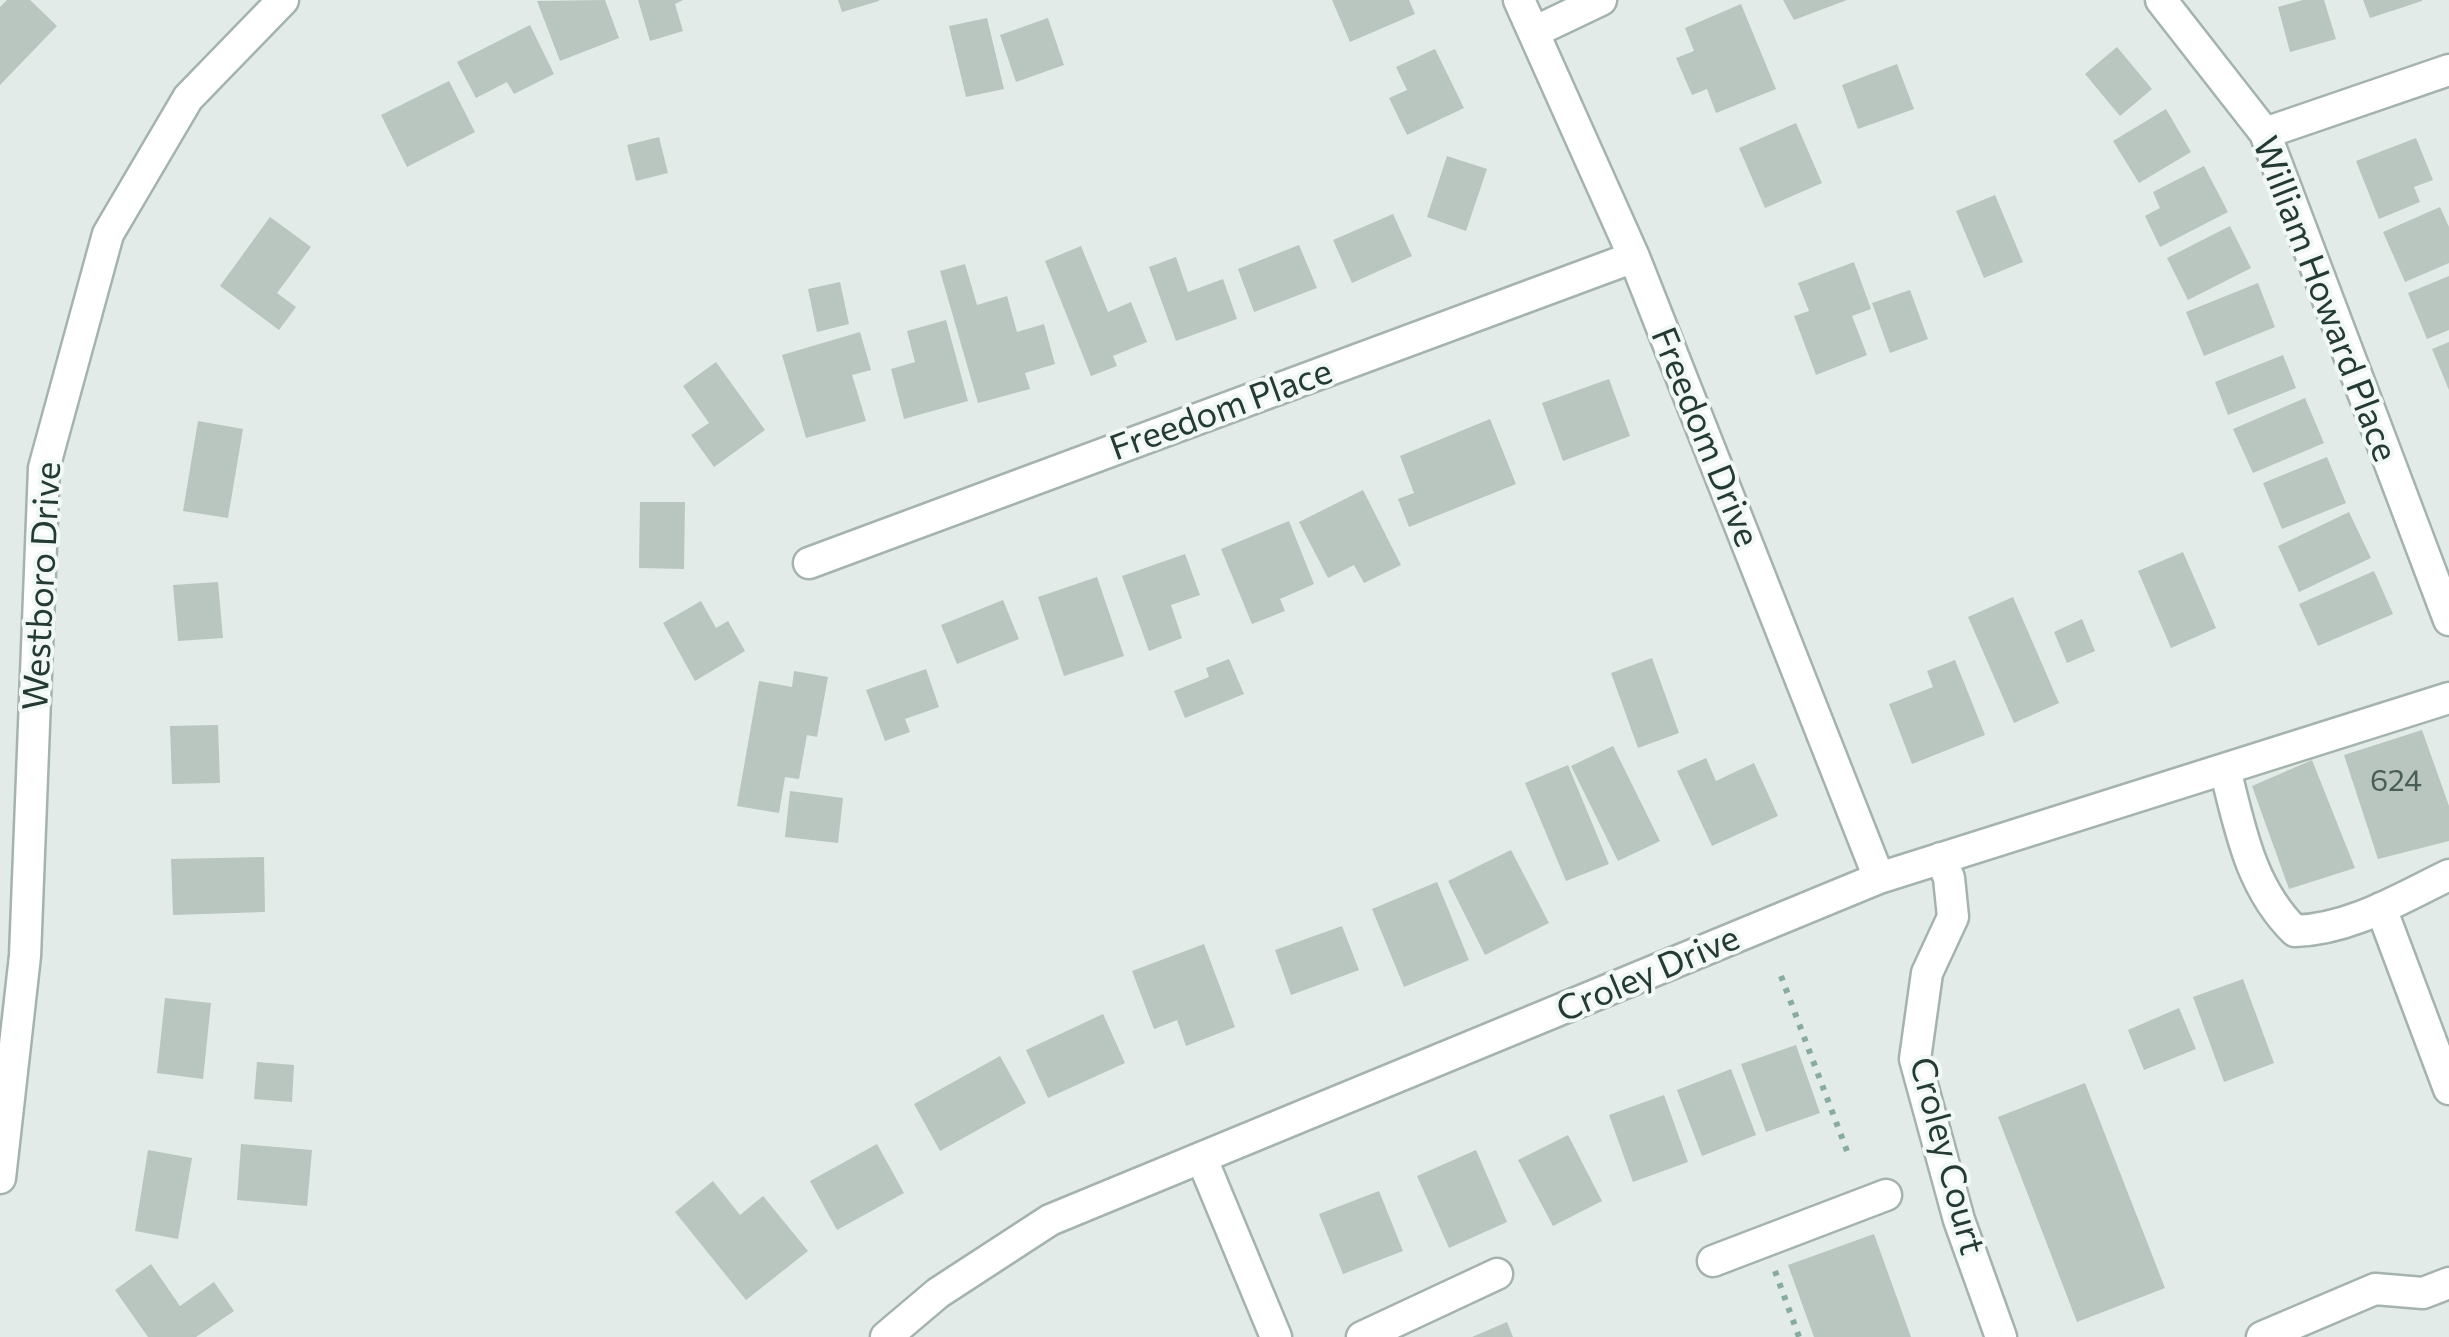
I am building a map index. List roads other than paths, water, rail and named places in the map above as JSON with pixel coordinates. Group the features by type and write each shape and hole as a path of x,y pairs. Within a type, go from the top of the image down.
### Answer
{"street":[{"name":"Westboro Drive","path":"0,1178 7,1058 25,956 44,468 108,234 188,98 283,0"},
{"name":"Freedom Drive","path":"1519,0 1634,258 1879,878"},
{"path":"1534,32 1600,0"},
{"name":"William Howard Place","path":"2161,0 2265,133 2449,620"},
{"path":"2265,133 2449,70"},
{"name":"Freedom Place","path":"809,563 1634,258"},
{"name":"Croley Drive","path":"886,1337 938,1294 1050,1220 1879,878 2449,698"},
{"path":"2225,769 2247,858 2276,912 2295,932 2324,930 2449,875"},
{"name":"Croley Court","path":"1942,858 1953,917 1926,973 1915,1059 1959,1220 2001,1337"},
{"path":"2381,908 2449,1089"},
{"path":"1202,1159 1276,1337"},
{"path":"1713,1261 1886,1194"},
{"path":"1362,1337 1497,1274"},
{"path":"2262,1337 2375,1289 2423,1293 2449,1283"}]}
